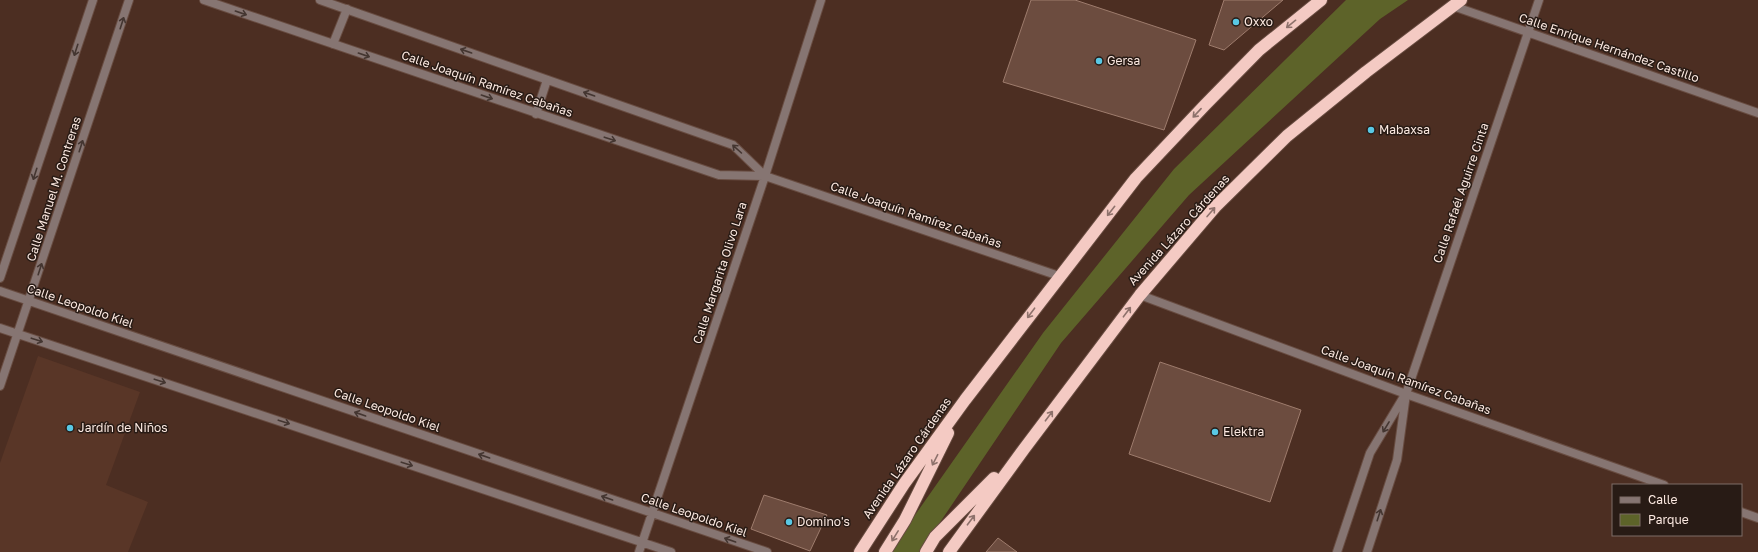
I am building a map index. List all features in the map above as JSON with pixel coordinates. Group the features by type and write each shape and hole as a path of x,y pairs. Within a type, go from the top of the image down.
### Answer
{"highway":[{"name":"Avenida Lázaro Cárdenas","path":"860,552 904,484 965,400 1136,178 1259,50 1322,0"},
{"name":"Avenida Lázaro Cárdenas","path":"949,552 1024,448 1140,295 1216,207 1287,136 1457,3"},
{"name":"Avenida Lázaro Cárdenas","path":"885,552 904,520 965,400"},
{"name":"Avenida Lázaro Cárdenas","path":"926,552 935,538 1024,448"}],"street":[{"name":"Calle Manuel M. Contreras","path":"0,278 93,0"},
{"name":"Calle Manuel M. Contreras","path":"0,386 30,301 129,0"},
{"name":"Calle Joaquín Ramírez Cabañas","path":"204,0 719,175 765,176 1060,276"},
{"name":"Calle Joaquín Ramírez Cabañas","path":"320,0 733,145 765,176"},
{"name":"Calle Margarita Olivo Lara","path":"639,552 765,176 821,0"},
{"name":"Calle Rafaél Aguirre Cinta","path":"1367,552 1397,460 1406,394 1539,0"},
{"name":"Calle Enrique Hernández Castillo","path":"1457,3 1529,32 1758,113"},
{"path":"333,44 347,10"},
{"path":"536,114 547,80"},
{"name":"Calle Leopoldo Kiel","path":"0,291 767,552"},
{"name":"Calle Joaquín Ramírez Cabañas","path":"1140,295 1406,394 1661,484"},
{"path":"0,328 671,552"},
{"name":"Calle Rafaél Aguirre Cinta","path":"1337,552 1370,453 1406,394"},
{"path":"1742,512 1758,518"}],"shaded area":[{"name":"Jardín de Niños","path":"38,356 140,392 106,485 148,502 128,552 0,552 0,463"}],"green space":[{"path":"1346,0 1408,0 1380,19 1189,195 1061,343 920,552 889,552 1043,333 1174,169"}],"building":[{"name":"Gersa","path":"1031,0 1075,0 1196,40 1164,130 1003,82"},
{"name":"Oxxo","path":"1224,0 1283,0 1224,50 1209,45"},
{"name":"Elektra","path":"1160,362 1301,410 1270,502 1129,454"},
{"name":"Domino's","path":"764,495 827,515 810,551 751,529"},
{"path":"998,538 1017,552 986,552"}],"place":[{"name":"Oxxo","path":"1236,22"},
{"name":"Gersa","path":"1099,61"},
{"name":"Mabaxsa","path":"1371,130"},
{"name":"Jardín de Niños","path":"70,428"},
{"name":"Elektra","path":"1215,432"},
{"name":"Domino's","path":"789,522"}]}
